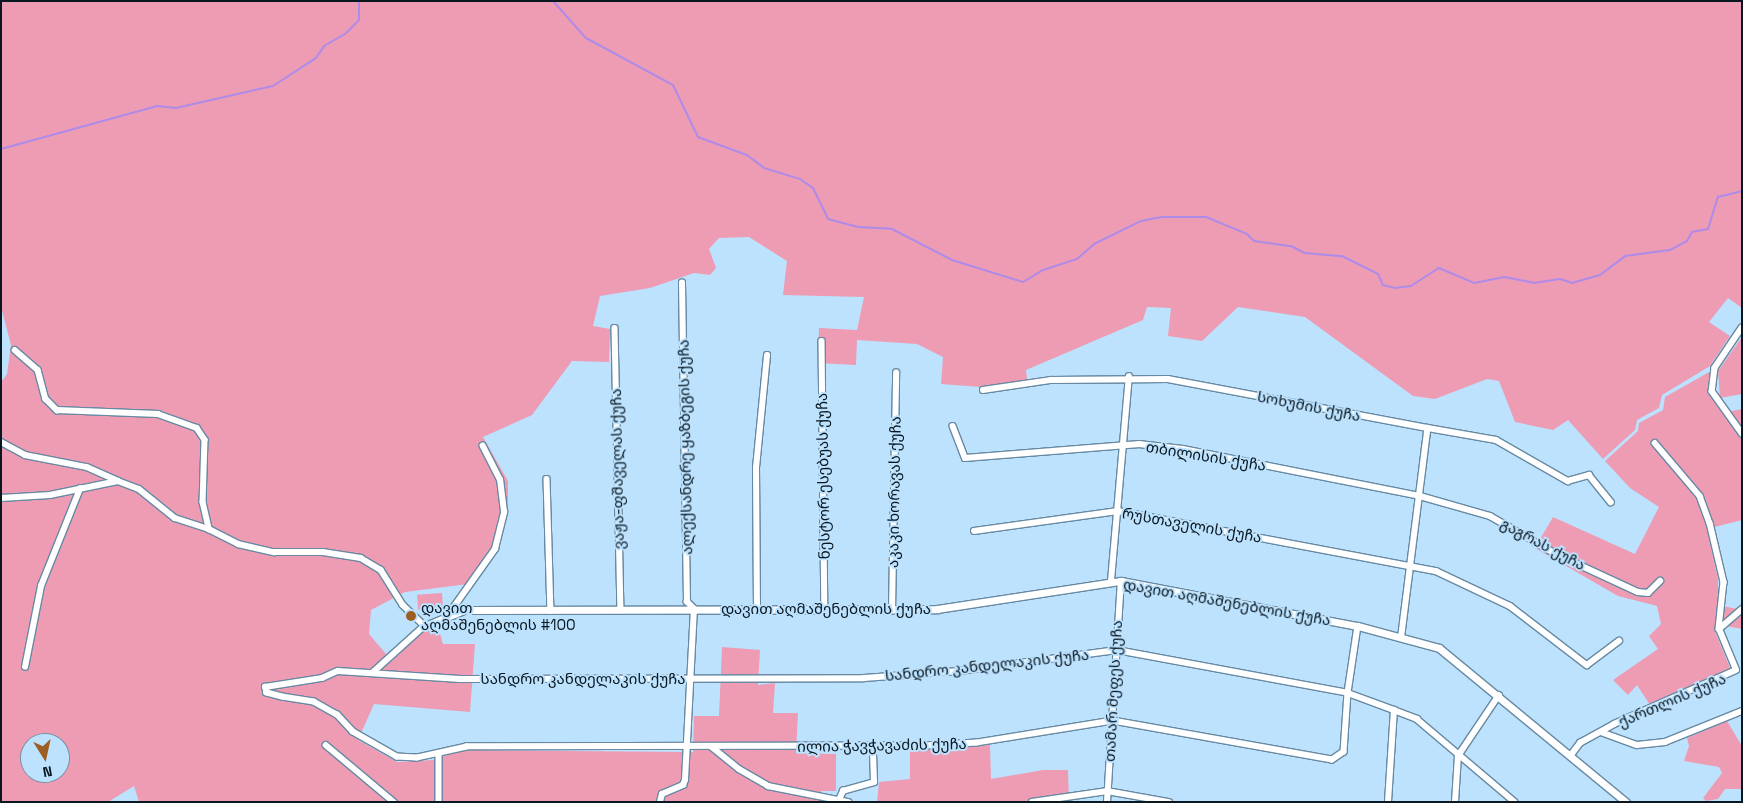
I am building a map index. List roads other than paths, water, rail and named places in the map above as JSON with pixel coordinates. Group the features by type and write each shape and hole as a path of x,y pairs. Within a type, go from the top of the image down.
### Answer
{"street":[{"name":"ალექსანდრე ყაზბეგის ქუჩა","path":"682,282 687,602 694,610"},
{"name":"ვაჟა-ფშაველას ქუჩა","path":"615,328 621,610"},
{"path":"1741,329 1715,368 1712,392 1742,433"},
{"name":"ნესტორ ესებუას ქუჩა","path":"822,341 825,611"},
{"path":"15,350 38,370 46,399 57,410 158,414 197,428 205,440 203,502 208,529"},
{"path":"757,611 756,468 766,356"},
{"name":"აკაკი ხორავას ქუჩა","path":"892,611 896,373"},
{"path":"1111,581 1129,377"},
{"name":"სოხუმის ქუჩა","path":"983,390 1051,380 1129,377 1168,379 1496,440 1568,481 1589,475 1611,502"},
{"name":"თბილისის ქუჩა","path":"953,426 966,458 1123,444 1183,449 1420,496"},
{"path":"1402,635 1428,428"},
{"path":"1,442 25,455 87,467 139,489 175,518 208,529 238,544 274,552 324,552 361,558 382,570 403,605 425,626"},
{"path":"1655,443 1696,490 1710,523 1724,582 1719,629"},
{"path":"448,615 495,550 504,512 500,480 483,446"},
{"path":"548,479 551,611"},
{"path":"1,498 80,489 118,481"},
{"path":"25,668 41,586 80,489"},
{"name":"გაგრას ქუჩა","path":"1420,496 1490,516 1556,554 1638,592 1648,593 1660,581"},
{"name":"რუსთაველის ქუჩა","path":"974,531 1118,511 1410,564 1485,592 1548,632 1588,665 1620,641"},
{"name":"დავით აღმაშენებლის ქუჩა","path":"372,673 425,626 464,610 892,611 937,609 1111,581 1121,581 1402,635 1439,648 1499,695 1626,802"},
{"name":"თამარ მეფეს ქუჩა","path":"1107,802 1121,581"},
{"path":"1719,629 1742,609"},
{"path":"660,802 667,790 683,785 694,610"},
{"name":"ილია ჭავჭავაძის ქუჩა","path":"353,732 397,757 417,758 467,747 873,747 977,743 1113,721 1332,760 1344,752 1348,693 1358,626"},
{"name":"ქართლის ქუჩა","path":"1570,755 1580,743 1601,732 1739,671 1719,629"},
{"name":"სანდრო კანდელაკის ქუჩა","path":"353,732 337,715 314,702 267,693 265,688 322,678 338,671 460,678 690,680 864,678 960,671 1117,650 1348,693 1394,710 1417,719 1458,756 1515,802"},
{"path":"1455,802 1458,756 1499,695"},
{"path":"1388,802 1394,710"},
{"path":"1601,732 1637,745 1665,742 1742,711"},
{"path":"326,745 394,802"},
{"path":"712,746 739,769 768,786 848,802"},
{"path":"839,800 843,791 874,782 873,747"},
{"path":"439,753 439,802"},
{"path":"1032,802 1108,791 1169,802"}],"waterway":[{"path":"1,149 157,106 176,108 273,86 316,58 324,46 345,34 359,20 359,1"},
{"path":"553,1 586,38 673,85 698,137 747,155 764,168 800,179 813,188 828,219 858,227 892,229 952,260 1023,282 1043,270 1077,259 1094,244 1141,221 1162,217 1206,217 1247,234 1254,241 1291,246 1305,253 1342,256 1378,274 1383,285 1395,288 1411,286 1439,268 1474,283 1504,277 1534,283 1560,279 1572,283 1600,275 1625,256 1670,250 1687,241 1692,232 1708,229 1718,197 1742,191"}],"place":[{"name":"დავით აღმაშენებლის #100","path":"411,616"}]}
